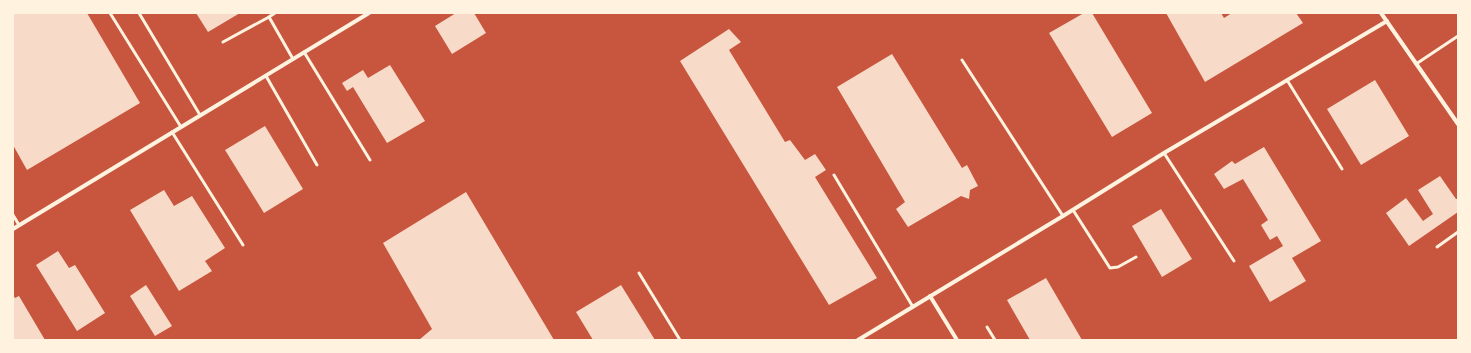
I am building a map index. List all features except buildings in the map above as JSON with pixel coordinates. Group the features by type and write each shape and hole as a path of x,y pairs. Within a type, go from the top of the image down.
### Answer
{"street":[{"path":"13,229 368,13"},
{"path":"1384,14 1387,21 1458,124"},
{"path":"858,340 1164,153 1387,21"},
{"path":"930,296 957,340"}],"lane":[{"path":"110,13 181,127"},
{"path":"139,13 200,115"},
{"path":"223,42 275,13"},
{"path":"269,17 293,59"},
{"path":"1416,64 1458,36"},
{"path":"304,52 370,160"},
{"path":"962,60 1063,216"},
{"path":"266,76 317,165"},
{"path":"1287,80 1342,169"},
{"path":"172,132 243,245"},
{"path":"1164,153 1234,261"},
{"path":"834,175 912,307"},
{"path":"1073,210 1110,268 1118,267 1136,256"},
{"path":"13,215 19,225"},
{"path":"1437,247 1458,232"},
{"path":"639,273 680,340"},
{"path":"987,327 995,340"}]}
